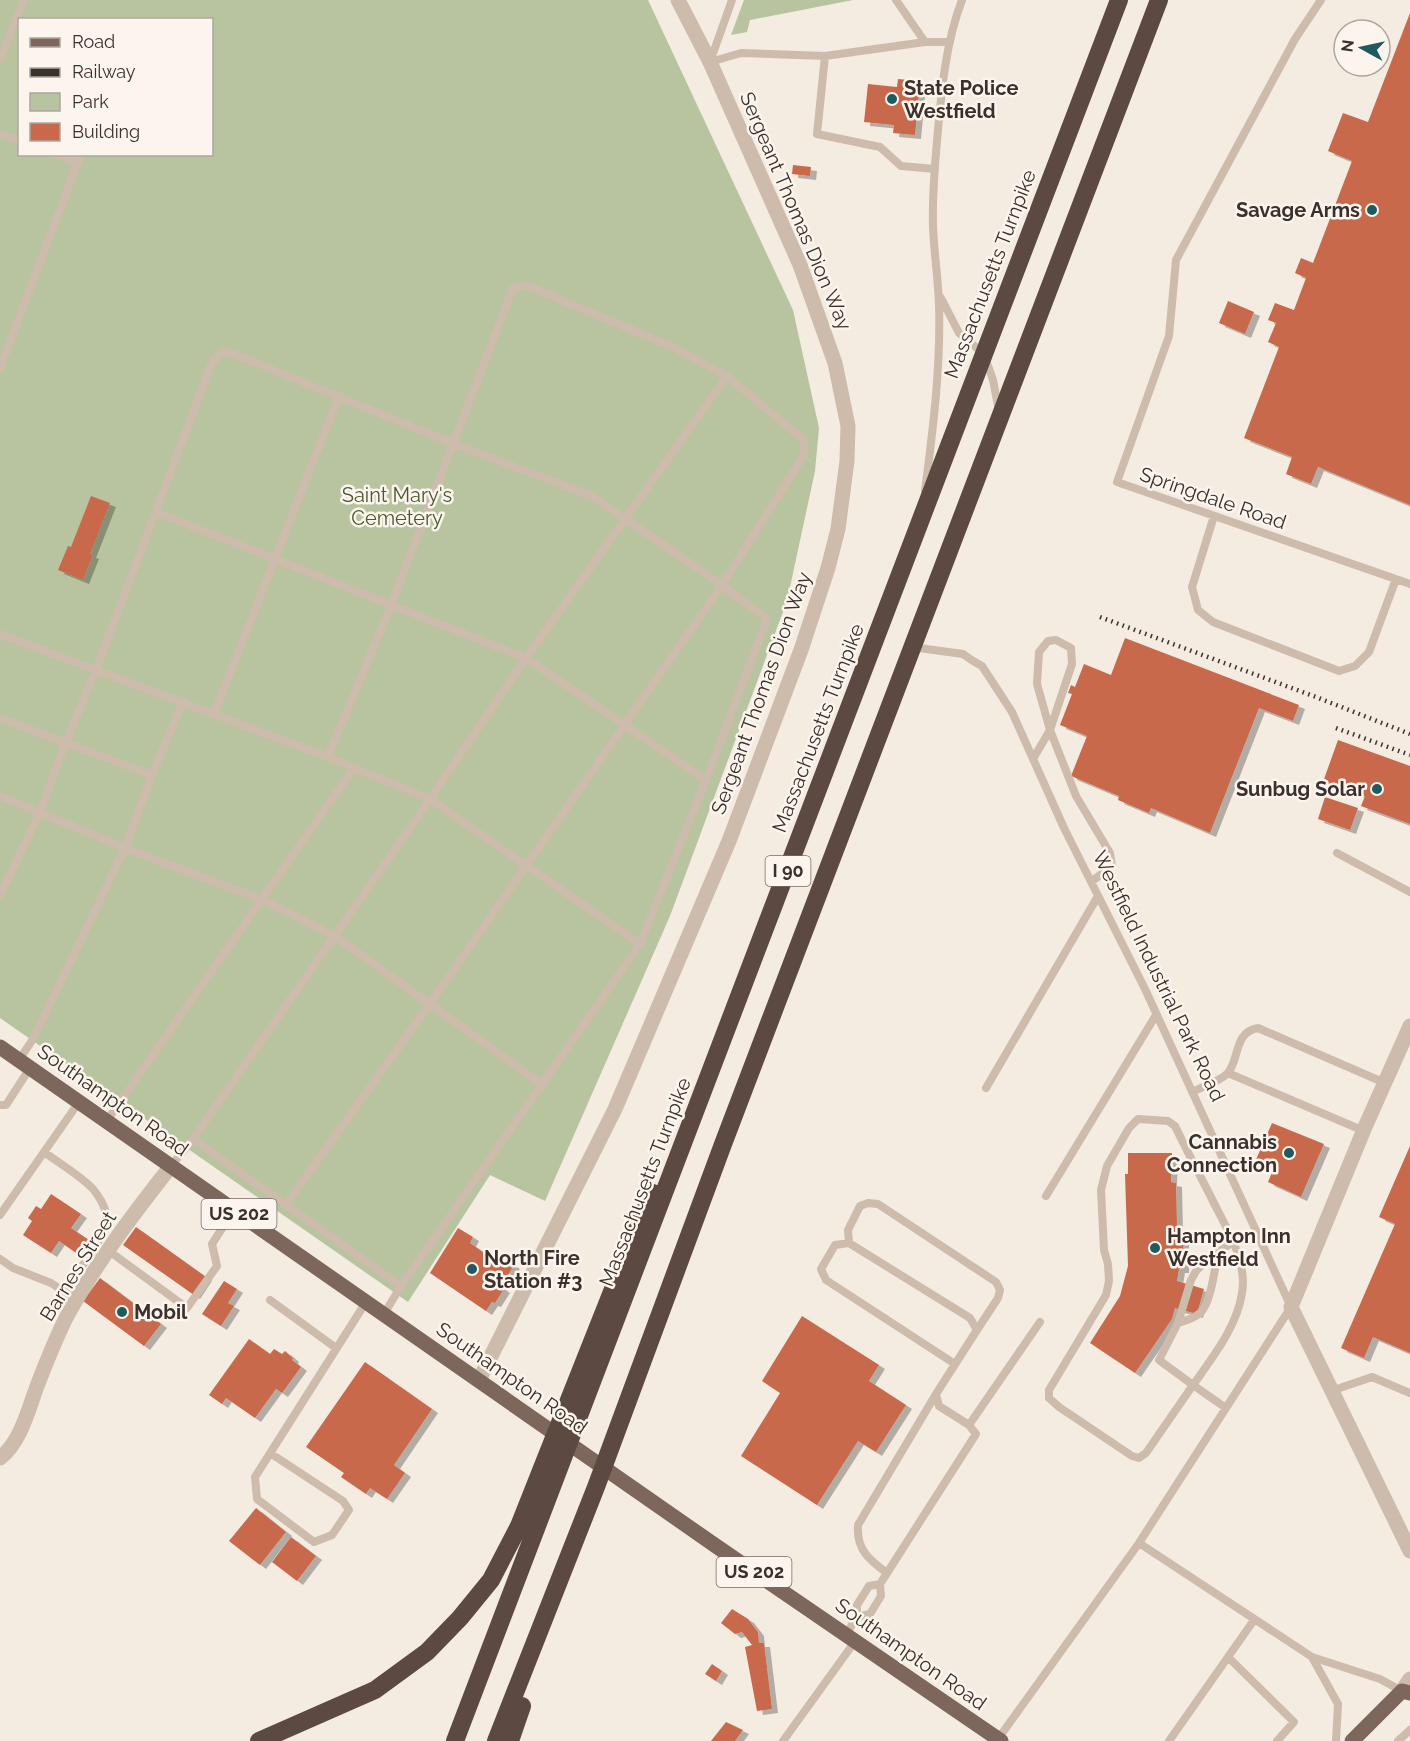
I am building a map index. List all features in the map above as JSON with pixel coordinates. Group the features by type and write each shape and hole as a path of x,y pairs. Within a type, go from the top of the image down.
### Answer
{"highway":[{"name":"Massachusetts Turnpike","path":"455,1741 1119,0"},
{"name":"I 90","path":"496,1741 596,1487 718,1155 1159,0"},
{"path":"259,1741 375,1690 427,1652 460,1618 491,1580 519,1526 642,1216 710,1075"},
{"path":"510,1741 584,1535 596,1487"}],"main road":[{"name":"Southampton Road","path":"0,1047 999,1740"},
{"path":"1353,1741 1407,1688"}],"street":[{"name":"Sergeant Thomas Dion Way","path":"479,1380 615,1109 729,841 801,650 828,568 838,529 847,461 848,426 835,363 800,265 710,62 678,0"},
{"path":"1291,1306 1410,1026"},
{"name":"Barnes Street","path":"0,1458 9,1450 14,1440 68,1314 109,1251 171,1166"},
{"name":"Westfield Industrial Park Road","path":"1291,1306 1410,1551"}],"lane":[{"path":"0,59 24,0"},
{"path":"710,62 732,0"},
{"path":"897,0 925,42"},
{"path":"921,521 935,411 938,349 938,292 933,225 939,116 949,42 962,0"},
{"name":"Springdale Road","path":"1321,0 1295,39 1176,260 1169,336 1117,482 1410,584"},
{"path":"710,62 741,53 825,56 925,42 949,42"},
{"path":"825,56 817,134 880,147 901,166 935,169"},
{"path":"0,134 18,140"},
{"path":"0,366 80,159"},
{"path":"286,1203 429,1005 722,585 804,455 804,440 727,376 675,348 526,285 513,288 391,605 328,757"},
{"path":"938,292 959,333 984,354 993,380 1000,414"},
{"path":"0,895 40,812 212,362 222,352 232,353 452,443 592,496 722,585 767,619 640,944 401,1286 384,1314"},
{"path":"171,1166 193,1139 526,658 727,376"},
{"path":"214,714 339,396"},
{"path":"156,512 526,658 706,780"},
{"path":"1214,516 1192,587 1198,610 1213,622 1339,671 1355,666 1369,652 1396,579"},
{"path":"0,634 183,701 430,799 640,944"},
{"path":"1033,759 1050,730 1072,664 1071,648 1056,640 1048,641 1039,652 1037,684 1050,730 1076,795 1110,853 1112,866 1091,882"},
{"name":"Westfield Industrial Park Road","path":"911,647 963,654 982,666 1012,712 1291,1306"},
{"path":"0,1106 6,1105 33,1038 125,848 183,701"},
{"path":"0,718 152,775"},
{"path":"106,1122 353,769"},
{"path":"0,796 125,848 263,900 335,936 543,1085"},
{"path":"1337,853 1410,892"},
{"path":"986,1088 1098,896"},
{"path":"1046,1196 1156,1015"},
{"path":"1192,1092 1228,1073 1243,1037 1250,1029 1258,1028 1385,1083"},
{"path":"1228,1073 1364,1131"},
{"path":"0,1215 79,1102"},
{"path":"1138,1119 1168,1120 1175,1126 1233,1242 1244,1277 1242,1295 1235,1318 1193,1385 1146,1453 1139,1458 1132,1456 1049,1398 1049,1390 1106,1295 1109,1281 1104,1250 1101,1190 1107,1166 1129,1128 1138,1119"},
{"path":"193,1139 401,1286"},
{"path":"44,1152 92,1188 99,1197 106,1214 104,1229 97,1244 63,1291"},
{"path":"849,1243 848,1230 860,1206 868,1203 878,1204 996,1282 1000,1290 998,1298 936,1394 858,1525 857,1538 860,1547 869,1561 887,1573"},
{"path":"109,1251 187,1308 217,1266 212,1244 234,1210"},
{"path":"1226,1408 1159,1360 1178,1323 1191,1280 1202,1264 1233,1242"},
{"path":"955,1364 826,1280 821,1269 835,1245 849,1243 970,1318 977,1330"},
{"path":"1178,1323 1194,1318 1203,1311 1218,1252"},
{"path":"0,1259 13,1268 51,1283 77,1300"},
{"path":"270,1300 336,1348"},
{"path":"270,1453 343,1501 349,1510 332,1535 314,1542 257,1499 255,1477 270,1453 336,1348 366,1302"},
{"path":"999,1740 1139,1543 1291,1306"},
{"path":"969,1425 1040,1322"},
{"path":"1331,1391 1372,1377 1410,1393"},
{"path":"857,1617 870,1614 881,1596 880,1584 976,1434 969,1425 939,1406 936,1394"},
{"path":"1139,1543 1312,1657 1407,1688"},
{"path":"783,1741 851,1637 857,1617 857,1605 869,1586 880,1584"},
{"path":"1169,1741 1254,1620"},
{"path":"1228,1657 1294,1722 1277,1741"},
{"path":"1312,1657 1338,1704 1336,1741"},
{"path":"1398,1741 1410,1730"}],"green space":[{"name":"Saint Mary's Cemetery","path":"0,0 648,0 793,310 819,428 815,471 787,601 670,916 545,1201 490,1175 408,1302 0,1018"},
{"path":"744,0 853,0 750,20 747,32 731,35"}],"building":[{"name":"Savage Arms","path":"1410,13 1410,505 1318,467 1311,484 1286,474 1292,457 1244,438 1279,347 1268,342 1276,323 1268,320 1275,303 1294,310 1306,278 1295,273 1301,258 1313,263 1352,161 1328,151 1343,113 1368,122 1385,78 1392,78 1392,60"},
{"path":"898,79 920,81 915,135 893,133 894,125 864,122 868,84 897,87"},
{"path":"793,165 811,167 810,176 792,174"},
{"path":"1228,301 1254,312 1245,334 1219,323"},
{"path":"91,496 110,503 90,554 93,555 83,580 58,570 68,546 71,547"},
{"path":"1125,638 1299,705 1293,721 1259,708 1210,833 1151,808 1149,813 1118,800 1119,796 1071,776 1087,736 1060,725 1072,694 1068,693 1071,685 1075,687 1084,664 1111,675"},
{"name":"Sunbug Solar","path":"1338,740 1410,766 1410,824 1361,806 1365,796 1323,782"},
{"path":"1325,797 1358,808 1350,830 1318,819"},
{"name":"Cannabis Connection","path":"1272,1123 1324,1144 1301,1197 1268,1182 1273,1170 1255,1162"},
{"path":"1410,1146 1410,1353 1373,1337 1364,1358 1341,1348 1395,1224 1379,1217"},
{"name":"Hampton Inn Westfield","path":"1128,1153 1172,1153 1171,1182 1176,1183 1177,1228 1183,1229 1183,1269 1179,1269 1177,1281 1204,1289 1197,1314 1175,1308 1172,1319 1135,1373 1090,1343 1120,1296 1128,1266 1125,1174 1128,1174"},
{"path":"51,1194 81,1214 71,1228 89,1240 79,1255 59,1241 51,1253 23,1235 32,1221 28,1218 36,1206 41,1209"},
{"path":"136,1227 206,1277 194,1295 123,1245"},
{"name":"North Fire Station #3","path":"458,1228 473,1237 470,1243 483,1252 485,1248 514,1265 501,1287 504,1289 495,1303 492,1302 486,1311 430,1273"},
{"name":"Mobil","path":"100,1278 161,1324 144,1346 83,1301"},
{"path":"224,1281 237,1289 228,1303 234,1306 221,1326 202,1314"},
{"path":"802,1316 879,1365 869,1381 906,1405 876,1452 858,1441 817,1505 741,1456 780,1393 762,1381"},
{"path":"249,1339 270,1354 274,1349 282,1354 285,1351 301,1367 282,1393 276,1389 255,1418 226,1398 222,1404 209,1395"},
{"path":"365,1362 432,1409 394,1465 405,1473 387,1499 370,1488 366,1494 341,1477 344,1473 306,1447"},
{"path":"256,1508 286,1532 260,1565 229,1541"},
{"path":"291,1537 316,1556 297,1581 272,1562"},
{"path":"732,1609 748,1619 758,1632 759,1643 764,1643 772,1709 757,1711 745,1647 752,1645 742,1632 735,1634 721,1623"},
{"path":"712,1664 722,1671 716,1681 705,1674"},
{"path":"726,1722 743,1730 735,1741 711,1741"}],"railway":[{"path":"1100,617 1410,734"},
{"path":"1336,728 1410,755"}],"place":[{"name":"State Police Westfield","path":"892,99"},
{"name":"Savage Arms","path":"1372,210"},
{"name":"Sunbug Solar","path":"1377,789"},
{"name":"Cannabis Connection","path":"1289,1153"},
{"name":"Hampton Inn Westfield","path":"1155,1248"},
{"name":"North Fire Station #3","path":"472,1269"},
{"name":"Mobil","path":"122,1312"}]}
